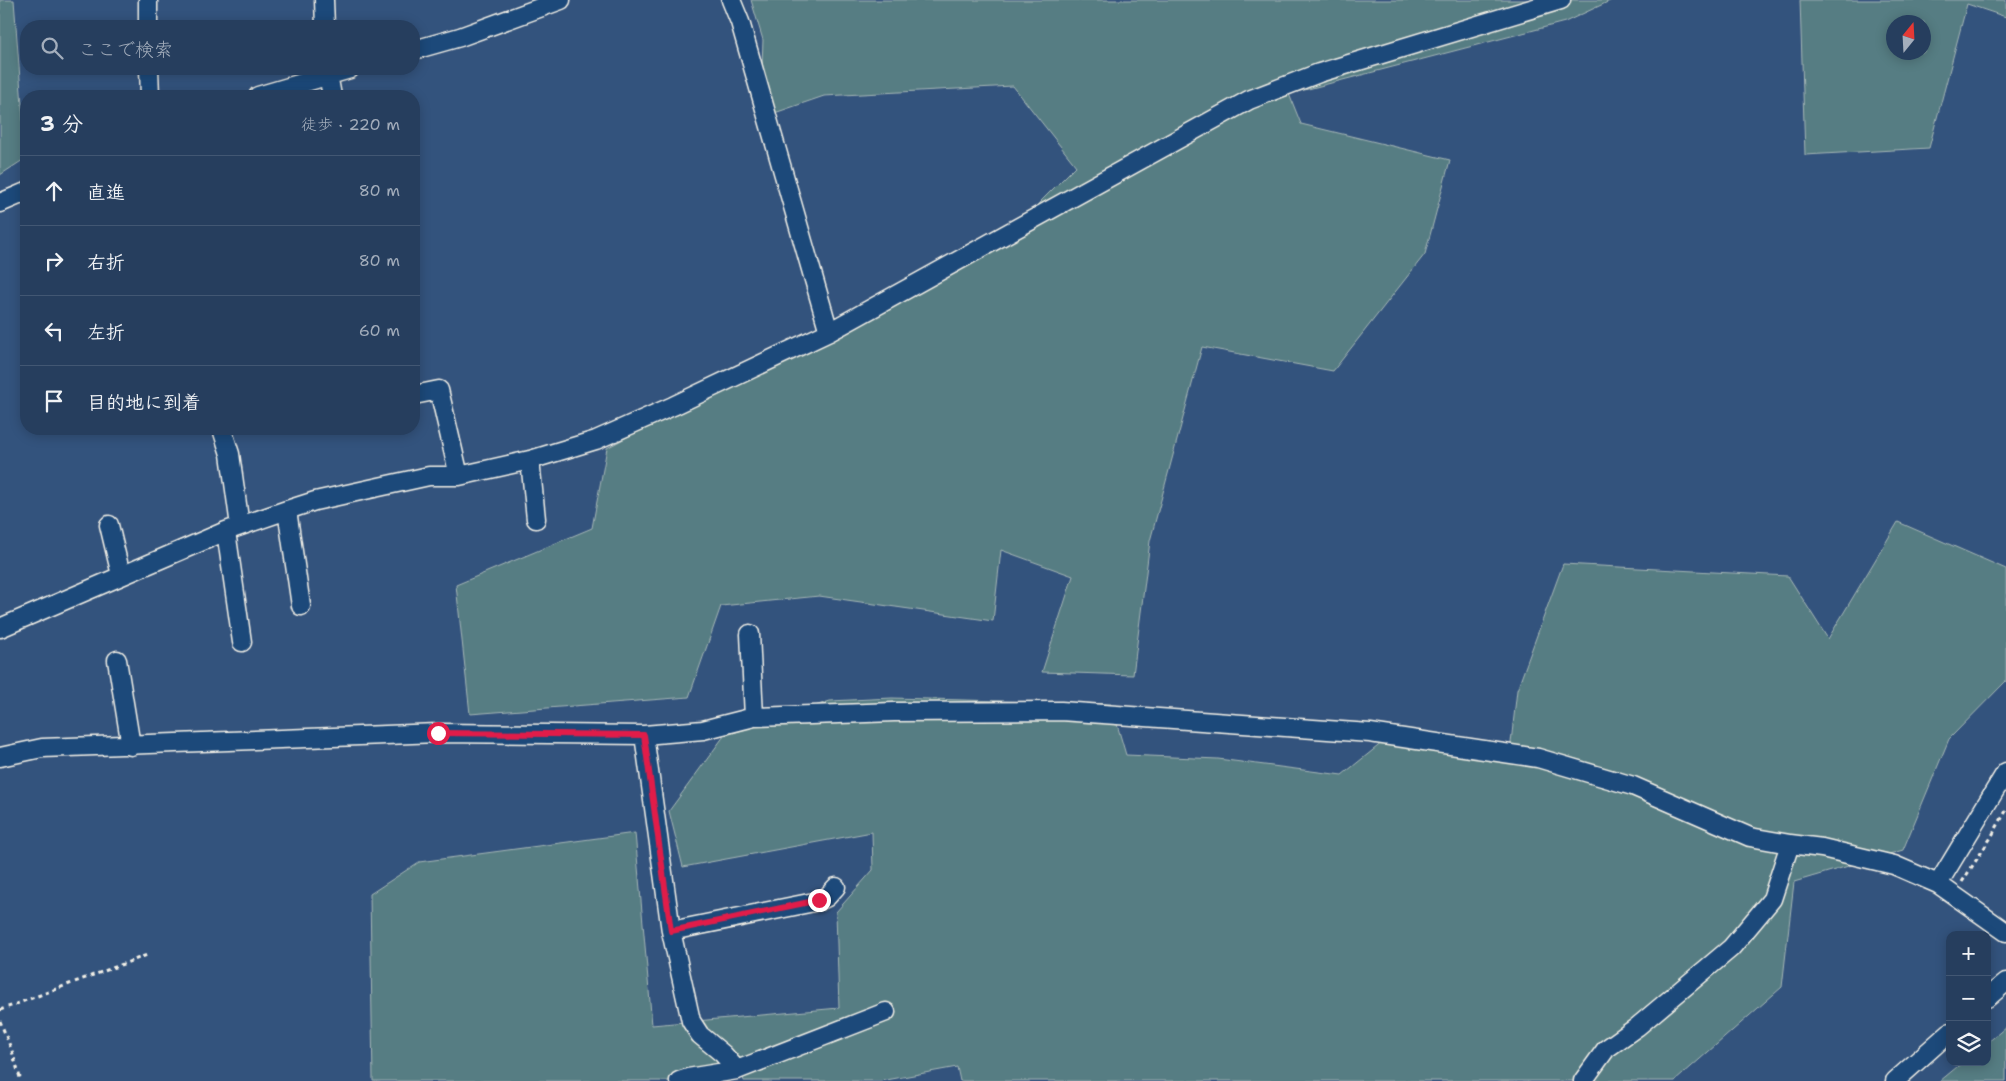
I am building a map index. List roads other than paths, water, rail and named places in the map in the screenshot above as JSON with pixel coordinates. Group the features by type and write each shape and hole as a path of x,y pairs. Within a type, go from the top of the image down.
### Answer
{"street":[{"path":"148,0 148,20"},
{"path":"324,0 325,20"},
{"path":"420,48 460,37 560,0"},
{"path":"731,0 740,22 829,332"},
{"path":"0,628 232,528 315,501 428,476 459,476 530,460 596,440 673,406 829,332 1249,100 1319,73 1561,0"},
{"path":"149,75 150,90"},
{"path":"275,90 318,75"},
{"path":"328,75 331,90"},
{"path":"0,203 20,195"},
{"path":"420,394 439,390 459,476"},
{"path":"224,435 230,454 232,528 242,642"},
{"path":"530,460 536,519"},
{"path":"287,510 301,606"},
{"path":"109,525 121,575"},
{"path":"750,634 754,717"},
{"path":"117,660 131,746"},
{"path":"0,756 42,748 438,733 644,735 702,730 754,717 894,712 1061,711 1370,734 1538,758 1634,786 1750,837 1822,848 1894,865 1938,884 2006,932"},
{"path":"644,735 671,931 691,1021 700,1035 723,1054 737,1070"},
{"path":"1938,884 2006,772"},
{"path":"1583,1081 1606,1049 1637,1027 1731,948 1772,899 1790,844"},
{"path":"671,931 819,900 827,897 836,886"},
{"path":"1991,995 2006,982"},
{"path":"679,1081 737,1070 886,1012"},
{"path":"1895,1081 1946,1036"}]}
